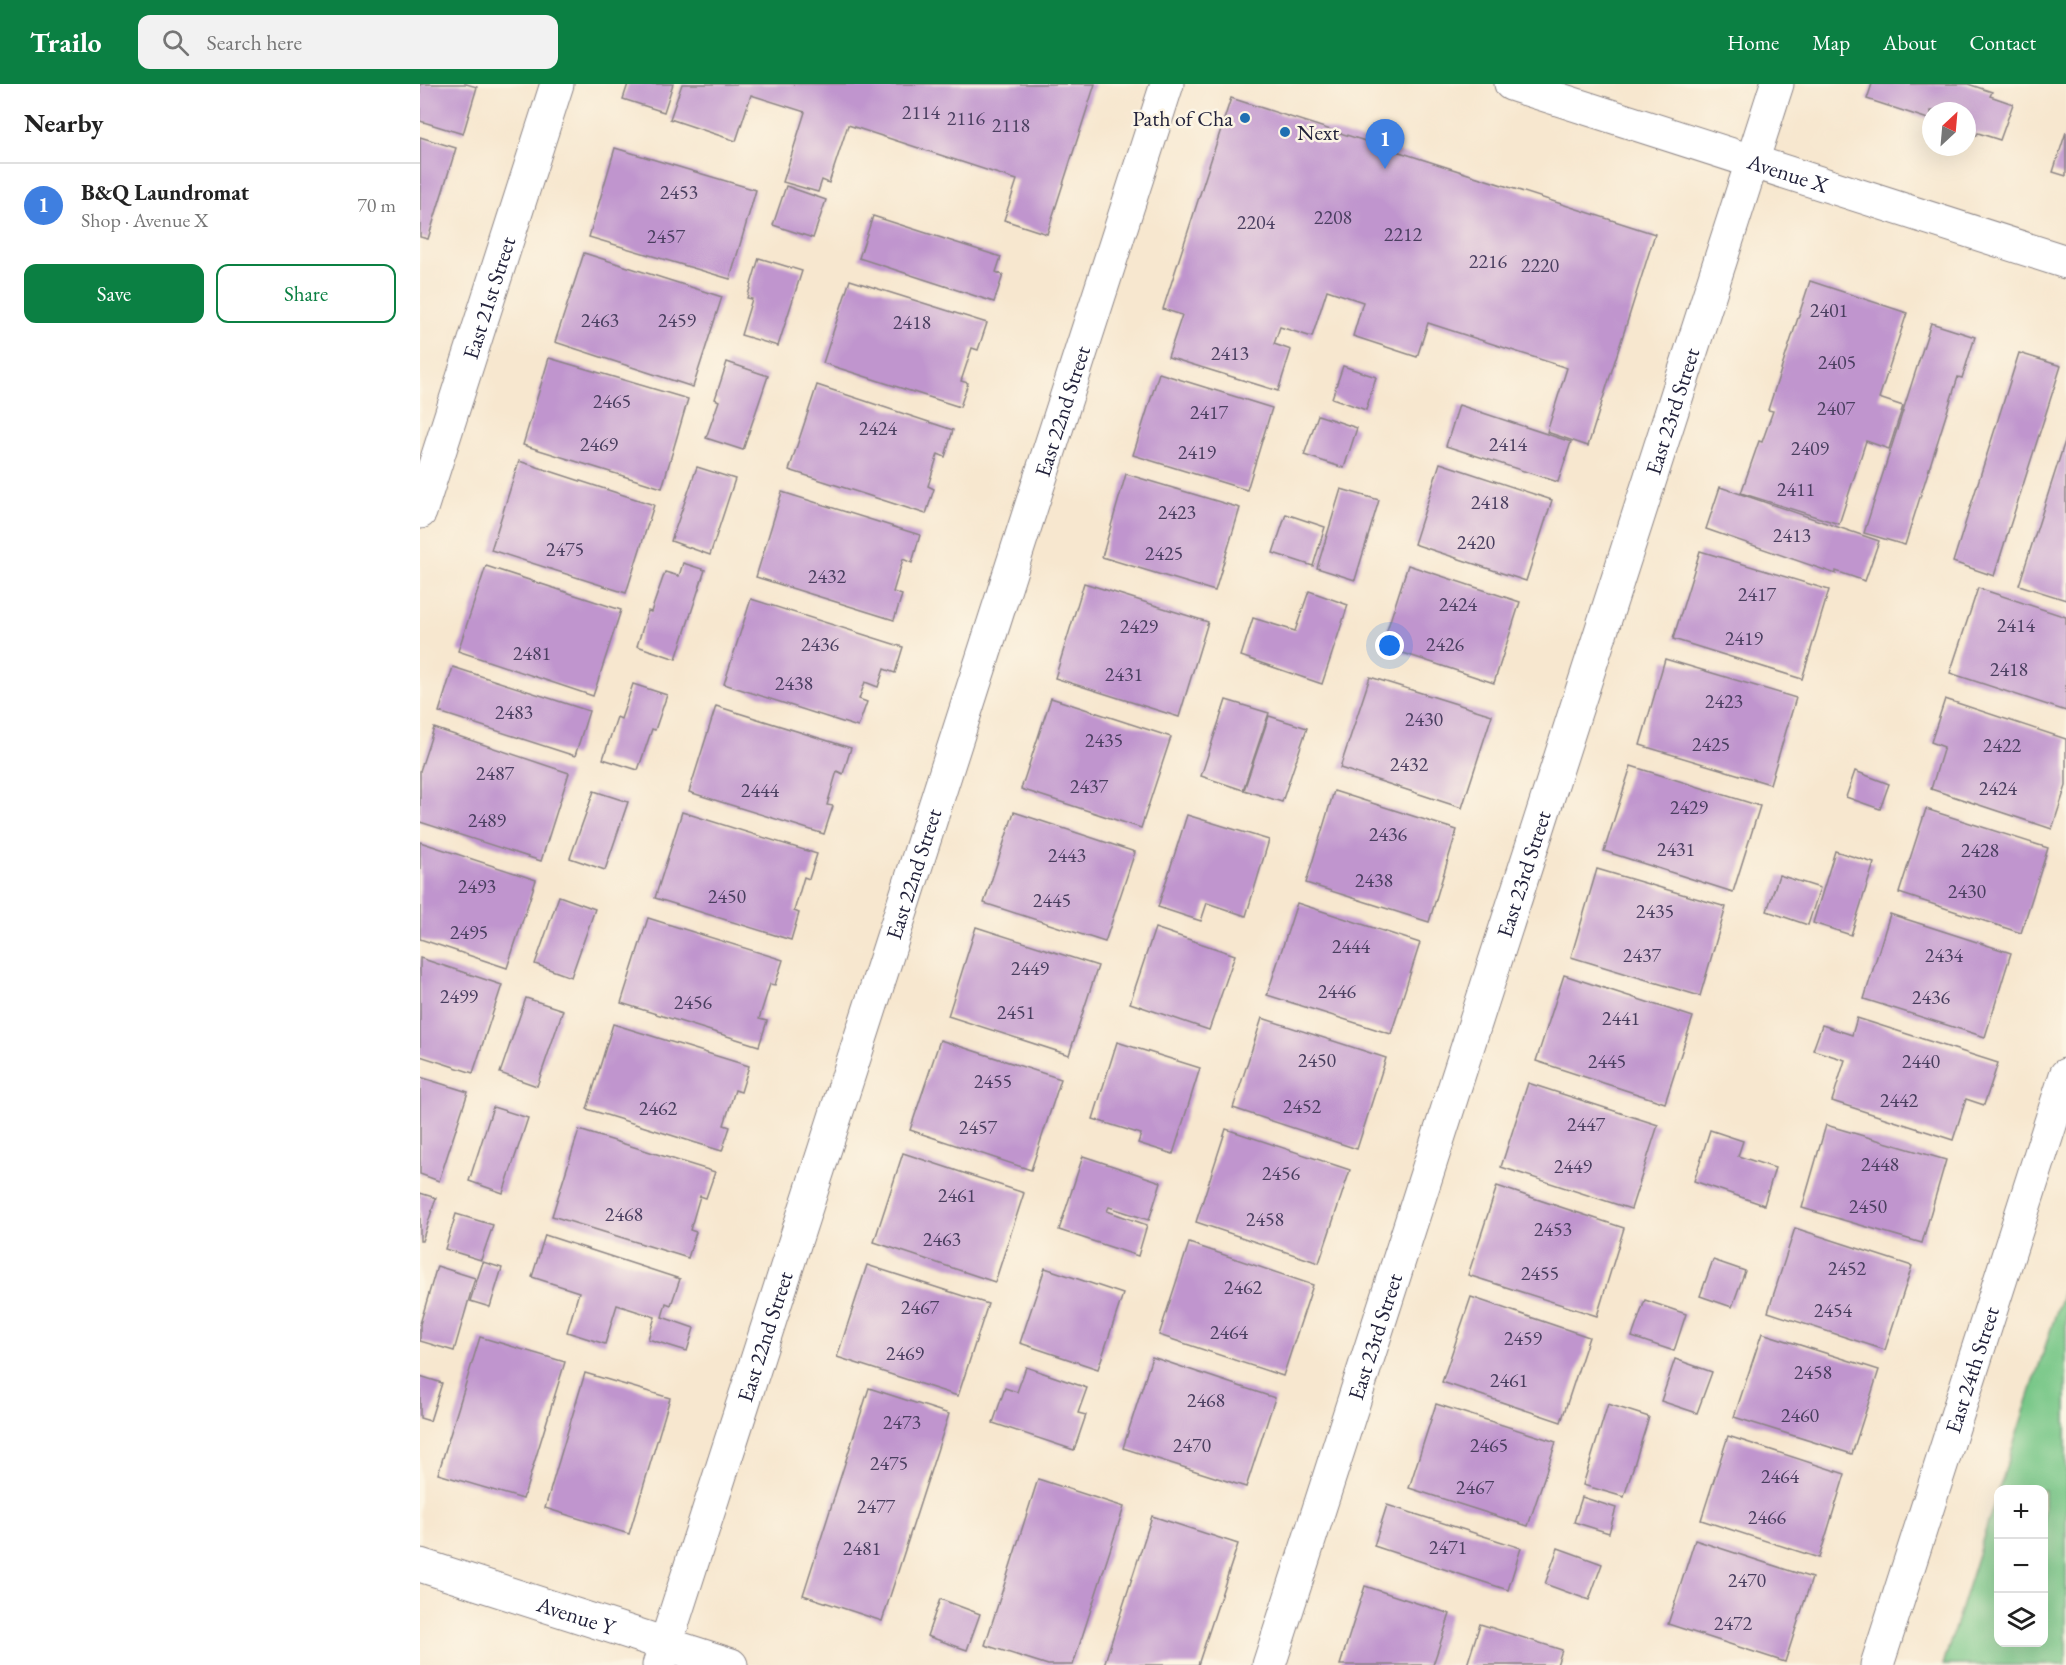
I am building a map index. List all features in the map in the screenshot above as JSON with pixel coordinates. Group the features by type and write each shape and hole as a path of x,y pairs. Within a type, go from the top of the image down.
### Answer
{"street":[{"name":"East 21st Street","path":"420,512 557,84"},
{"name":"East 22nd Street","path":"662,1654 1167,84"},
{"name":"Avenue X","path":"1511,84 2066,262"},
{"name":"East 23rd Street","path":"1269,1665 1777,84"},
{"name":"East 24th Street","path":"1877,1665 2066,1075"},
{"name":"Avenue Y","path":"420,1565 662,1654 731,1665"}],"green space":[{"path":"2066,1282 2066,1665 1943,1665 1994,1504 1994,1647 2048,1647 2048,1485 2000,1485"}],"building":[{"path":"420,84 466,84 477,87 463,134 420,121"},
{"path":"628,84 673,84 664,112 623,99"},
{"path":"682,84 1095,84 1047,234 1004,220 1017,180 848,125 829,183 822,180 818,192 783,182 805,112 751,95 736,141 670,119"},
{"path":"1872,84 1968,84 1992,92 1990,96 2013,104 2000,140 1978,133 1976,136 1976,102 1922,102 1922,117 1867,99"},
{"path":"1231,98 1655,234 1588,446 1547,432 1567,368 1428,323 1417,357 1353,336 1363,302 1327,290 1312,337 1280,327 1274,344 1291,350 1278,391 1168,357 1182,315 1163,309"},
{"path":"2066,132 2066,176 2053,172"},
{"path":"420,137 456,148 428,239 420,237"},
{"path":"615,148 756,190 730,279 589,237"},
{"path":"786,186 826,200 813,238 773,225"},
{"path":"873,216 1001,257 996,272 1003,275 994,302 859,258"},
{"path":"584,253 722,297 693,387 555,342"},
{"path":"759,258 802,271 778,346 741,335 752,299 747,298"},
{"path":"850,280 987,323 978,350 972,348 961,381 968,383 960,407 823,363"},
{"path":"1810,281 1907,313 1879,398 1903,406 1889,449 1866,441 1839,524 1741,493 1759,441 1762,442 1773,411 1768,410"},
{"path":"1931,323 1975,337 1962,378 1958,377 1905,545 1864,533"},
{"path":"2019,353 2061,366 1994,576 1953,562"},
{"path":"549,358 688,399 662,488 523,445"},
{"path":"727,362 768,376 743,450 706,438 719,401 715,399"},
{"path":"1343,366 1376,377 1366,410 1332,398"},
{"path":"1159,373 1272,408 1247,490 1133,455"},
{"path":"817,385 953,430 945,457 938,454 928,486 934,489 926,514 789,470"},
{"path":"1459,405 1571,442 1558,482 1446,446"},
{"path":"1318,415 1357,428 1344,468 1304,455"},
{"path":"2066,438 2066,600 2019,585"},
{"path":"519,461 654,505 626,593 491,550"},
{"path":"1440,463 1552,500 1526,581 1414,544"},
{"path":"697,467 735,479 710,555 671,541"},
{"path":"1126,474 1240,508 1215,591 1102,557"},
{"path":"1720,487 1879,541 1865,581 1836,571 1836,574 1706,529"},
{"path":"1341,489 1379,500 1355,580 1317,568"},
{"path":"782,492 920,535 912,563 903,559 893,592 902,595 894,620 756,577"},
{"path":"1286,514 1325,527 1313,566 1273,553"},
{"path":"1700,551 1829,590 1802,679 1673,639"},
{"path":"683,563 705,570 676,659 637,646 648,611 651,612 665,572 679,576"},
{"path":"1408,565 1520,602 1494,683 1382,646"},
{"path":"486,566 621,610 593,696 458,651"},
{"path":"1084,583 1208,622 1179,717 1055,678"},
{"path":"1978,588 2066,617 2066,711 1950,673"},
{"path":"1309,591 1348,605 1322,684 1241,656 1253,618 1295,631"},
{"path":"751,599 903,647 895,673 884,669 878,687 865,682 859,699 867,702 858,727 724,684"},
{"path":"1665,659 1796,698 1770,784 1640,745"},
{"path":"453,667 589,711 575,756 439,712"},
{"path":"1370,677 1492,715 1462,808 1340,768"},
{"path":"633,684 667,695 638,770 603,759 617,717 621,719"},
{"path":"1051,698 1171,737 1141,828 1021,789"},
{"path":"1945,699 2066,739 2066,786 2052,829 1931,789 1944,747 1931,742"},
{"path":"1226,700 1269,713 1243,790 1201,776"},
{"path":"716,706 851,748 843,774 837,771 827,805 833,806 824,834 689,792"},
{"path":"1269,716 1307,728 1282,802 1244,790"},
{"path":"434,728 569,773 541,861 420,822 420,771"},
{"path":"1631,766 1760,806 1733,892 1604,851"},
{"path":"1855,771 1889,784 1880,809 1846,797"},
{"path":"594,791 628,802 605,870 570,858"},
{"path":"1334,791 1457,830 1429,922 1306,883"},
{"path":"1926,809 2048,848 2021,933 1899,893"},
{"path":"682,812 817,854 809,879 804,877 794,911 799,913 791,940 655,898"},
{"path":"1014,812 1135,852 1105,942 984,903"},
{"path":"1187,815 1269,840 1246,916 1207,903 1201,921 1158,907"},
{"path":"420,842 536,880 507,968 420,939"},
{"path":"1835,851 1874,863 1851,935 1813,923"},
{"path":"1597,869 1726,907 1700,996 1571,957"},
{"path":"1779,875 1820,888 1808,925 1767,911"},
{"path":"559,896 595,909 571,977 535,964"},
{"path":"1297,903 1420,943 1391,1034 1267,995"},
{"path":"1890,914 2011,953 1985,1037 1864,999"},
{"path":"648,918 783,960 775,985 770,984 759,1019 767,1021 759,1046 621,1003"},
{"path":"976,927 1098,966 1069,1055 948,1016"},
{"path":"1155,928 1235,955 1209,1030 1130,1003"},
{"path":"420,958 502,985 473,1073 420,1056"},
{"path":"1564,975 1693,1017 1665,1103 1536,1061"},
{"path":"526,998 563,1010 537,1086 500,1073"},
{"path":"1262,1018 1386,1058 1357,1149 1233,1108"},
{"path":"1857,1018 1998,1063 1984,1105 1966,1099 1953,1140 1832,1101 1845,1060 1813,1050 1822,1025 1852,1035"},
{"path":"613,1024 749,1066 741,1092 735,1090 724,1125 730,1127 722,1151 587,1109"},
{"path":"940,1040 1061,1079 1031,1170 910,1130"},
{"path":"1117,1042 1200,1068 1173,1154 1138,1143 1141,1134 1093,1119"},
{"path":"420,1077 468,1092 439,1181 420,1174"},
{"path":"1528,1083 1658,1125 1631,1209 1501,1167"},
{"path":"493,1107 528,1118 503,1193 469,1181"},
{"path":"1826,1125 1946,1160 1922,1243 1802,1208"},
{"path":"1226,1129 1350,1170 1319,1263 1196,1222"},
{"path":"579,1130 715,1172 706,1198 700,1196 690,1230 696,1232 688,1258 552,1216"},
{"path":"1710,1130 1743,1141 1738,1156 1775,1168 1764,1205 1694,1181"},
{"path":"903,1153 1024,1193 995,1282 874,1242"},
{"path":"1083,1156 1161,1182 1149,1220 1109,1207 1107,1211 1147,1225 1138,1256 1059,1230"},
{"path":"1497,1186 1624,1228 1597,1316 1468,1275"},
{"path":"420,1193 436,1198 422,1241 420,1241"},
{"path":"456,1214 493,1225 481,1260 445,1249"},
{"path":"1795,1228 1912,1266 1885,1350 1768,1312"},
{"path":"545,1235 680,1279 671,1305 666,1303 662,1317 694,1328 687,1351 648,1339 655,1317 617,1305 605,1344 567,1332 579,1292 532,1277"},
{"path":"1189,1243 1313,1285 1283,1376 1159,1335"},
{"path":"1713,1260 1745,1271 1732,1307 1700,1296"},
{"path":"483,1262 502,1268 490,1307 470,1301"},
{"path":"867,1265 988,1304 958,1396 837,1357"},
{"path":"437,1266 475,1278 454,1351 420,1341 420,1324"},
{"path":"1045,1268 1123,1294 1098,1369 1020,1343"},
{"path":"1471,1297 1589,1337 1561,1422 1442,1382"},
{"path":"1645,1300 1686,1314 1674,1351 1632,1337"},
{"path":"1762,1333 1879,1370 1852,1454 1734,1417"},
{"path":"480,1337 565,1362 523,1499 438,1474"},
{"path":"1152,1357 1275,1398 1246,1487 1123,1448"},
{"path":"1675,1359 1712,1372 1697,1413 1661,1401"},
{"path":"1026,1367 1087,1388 1078,1413 1086,1415 1074,1450 993,1423 1005,1388 1017,1392"},
{"path":"585,1373 670,1398 629,1534 545,1508"},
{"path":"420,1376 442,1383 430,1421 420,1418"},
{"path":"869,1388 949,1414 882,1621 803,1595"},
{"path":"1436,1404 1556,1442 1528,1526 1409,1488"},
{"path":"1608,1404 1649,1417 1624,1497 1583,1485"},
{"path":"1728,1436 1845,1474 1819,1558 1701,1520"},
{"path":"1038,1479 1124,1507 1073,1665 1048,1665 985,1645"},
{"path":"1582,1497 1616,1508 1609,1533 1574,1522"},
{"path":"1387,1505 1521,1548 1508,1590 1374,1546"},
{"path":"1152,1516 1238,1544 1198,1665 1104,1665"},
{"path":"1695,1540 1812,1578 1785,1662 1668,1624"},
{"path":"1558,1548 1602,1564 1589,1600 1545,1584"},
{"path":"1365,1586 1450,1614 1433,1665 1340,1665"},
{"path":"940,1599 980,1614 967,1650 927,1636"},
{"path":"1480,1624 1562,1650 1557,1665 1467,1665"}],"place":[{"name":"Path of Cha","path":"1245,118"},
{"name":"Next","path":"1285,132"},
{"name":"B&Q Laundromat","path":"1385,169"}]}
